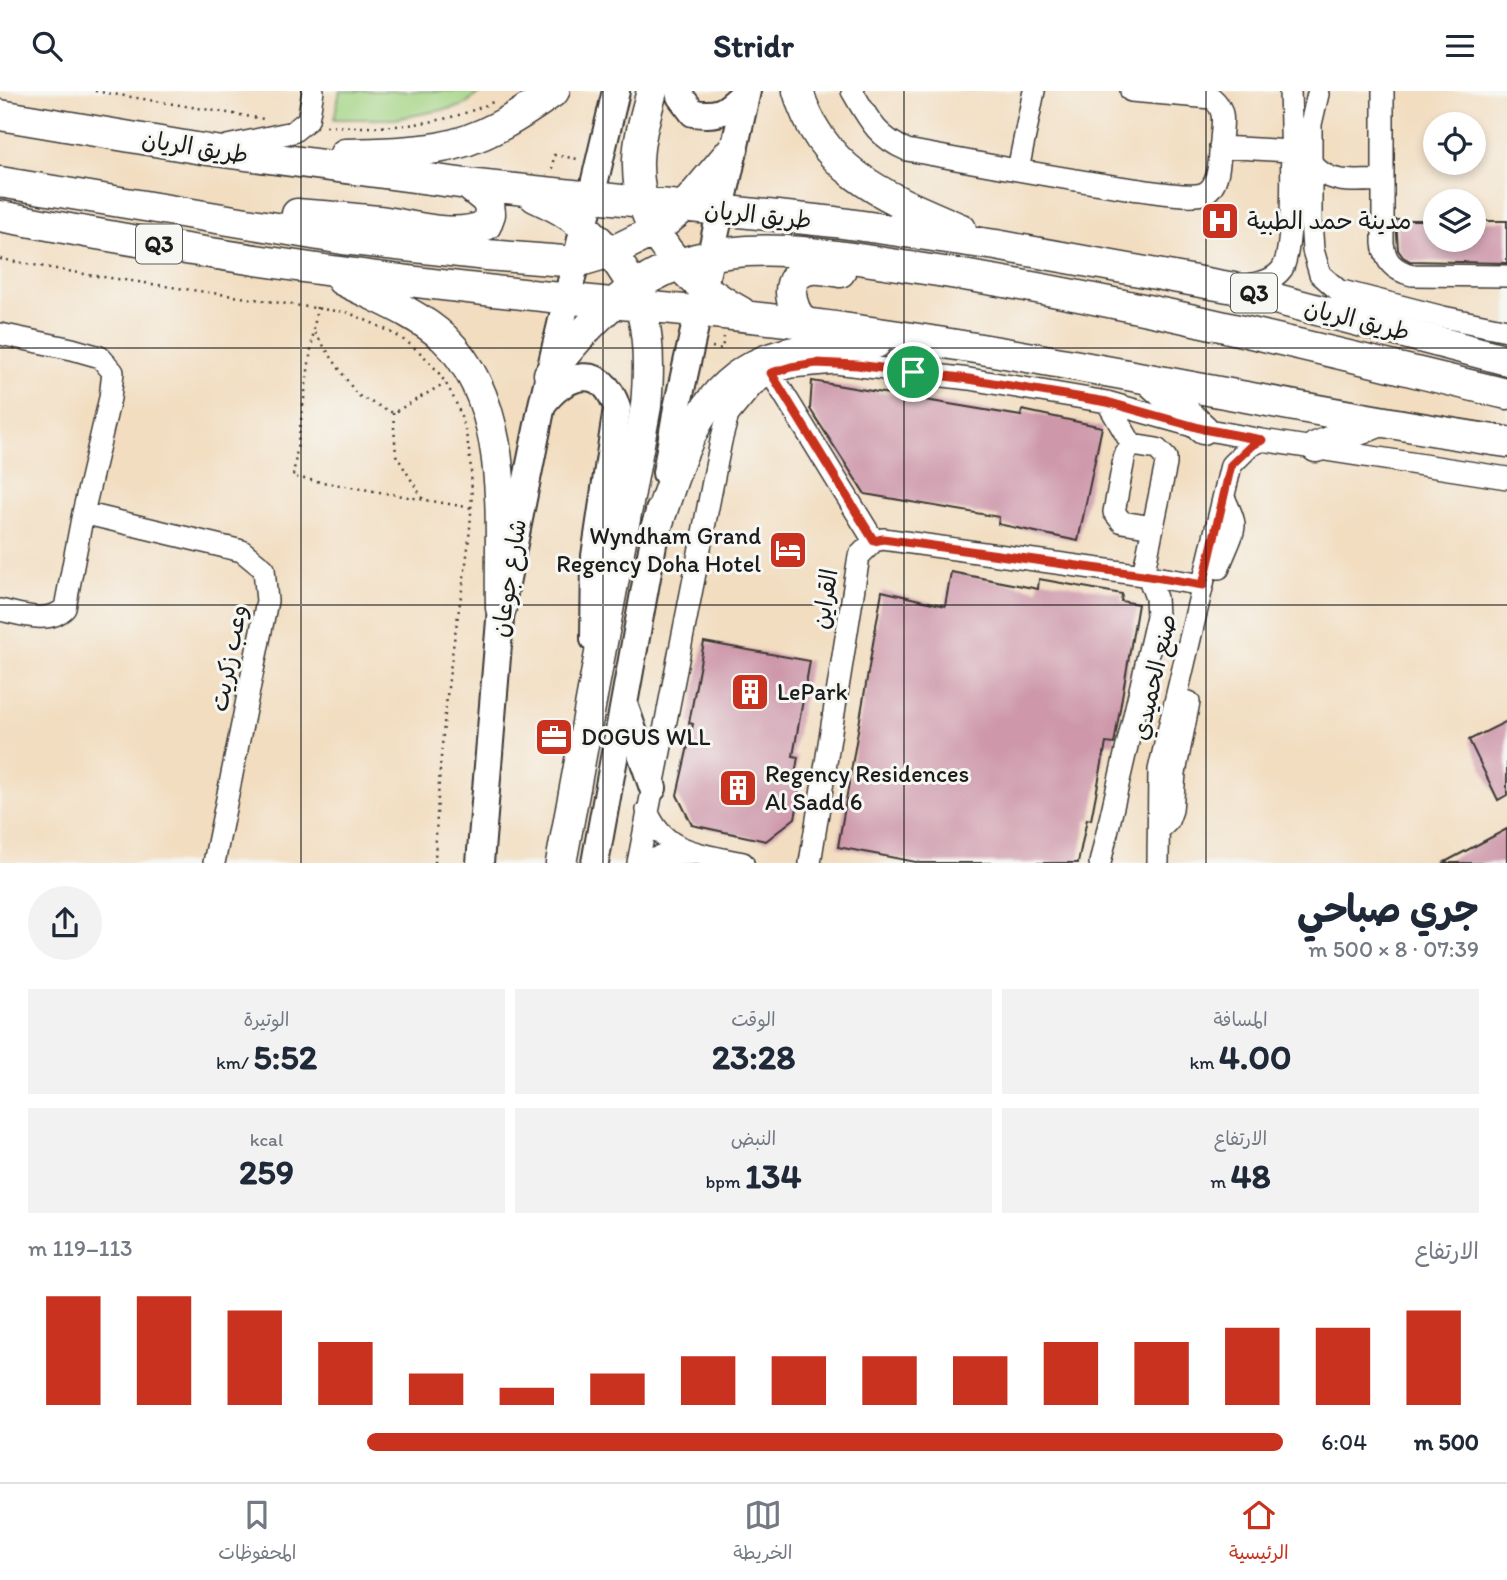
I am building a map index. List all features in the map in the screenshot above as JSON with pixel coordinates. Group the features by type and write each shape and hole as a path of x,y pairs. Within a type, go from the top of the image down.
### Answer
{"highway":[{"path":"271,159 439,148 497,128 554,91"},
{"path":"652,91 640,133 639,181 644,203 654,231 677,265 720,308"},
{"path":"798,91 815,131 831,152 857,177 884,195 996,245"},
{"name":"طريق الريان","path":"0,115 208,150 537,192"},
{"path":"0,182 343,239 577,262 611,252 654,231 684,207 733,149"},
{"path":"157,210 298,214 461,232 486,225 490,214 489,202 467,184"},
{"path":"537,192 565,212 587,212 611,252 648,344 646,406 561,863"},
{"name":"طريق الريان","path":"587,212 644,203 835,222 996,245 1234,288 1507,360"},
{"name":"Q3","path":"0,216 82,232 319,269 569,299 629,299 720,308 914,338 1148,379 1376,423 1507,442"},
{"path":"549,375 571,345 677,265 710,255 744,250 851,258 1115,303 1507,394"},
{"path":"319,269 419,320 443,338 456,375 487,408 498,458 501,608"},
{"path":"804,323 792,305 790,289 799,274 815,269 968,292 1115,303"},
{"path":"1423,337 1507,337"},
{"path":"655,531 702,412 723,386 743,370 787,353 914,338"},
{"path":"1148,379 1209,430"},
{"path":"1316,447 1376,423"}],"main road":[{"name":"شارع جوعان","path":"480,863 501,608 542,405 616,91"},
{"path":"679,91 693,113 707,115 723,112 747,91"},
{"path":"595,863 691,344 720,308 710,255 747,91"},
{"path":"542,405 561,383 584,377 607,387 617,408 595,556 593,687"},
{"path":"625,706 650,799"}],"street":[{"path":"208,150 293,132 308,120 313,91"},
{"path":"852,91 873,127 894,144 907,149 1150,191 1203,194 1211,188 1216,180 1220,147 1223,116 1220,105 1212,98 1131,91"},
{"path":"1018,170 1034,91"},
{"path":"1234,288 1269,280 1281,270 1289,250 1292,91 1303,95 1320,92"},
{"path":"1383,91 1384,254 1400,272 1412,275 1507,276"},
{"name":"طريق الريان","path":"1320,92 1311,124 1312,250 1320,274 1338,290 1507,330"},
{"path":"1220,147 1291,151"},
{"path":"1311,162 1323,176 1332,179 1382,180"},
{"path":"0,334 100,357 113,372 110,398 83,513 65,608 58,616 46,618 0,610"},
{"path":"638,863 728,415 752,385 771,373 816,363 857,365 969,379 1107,402 1209,430 1262,440 1507,478"},
{"path":"771,373 874,541 883,539 1203,585"},
{"path":"1100,863 1157,616 1156,598 1146,575 1166,458 1157,449 1132,445 1107,402"},
{"path":"1209,430 1228,453 1231,465 1251,446 1262,440"},
{"path":"1132,445 1125,454 1114,512 1122,522 1153,527"},
{"name":"صنع الحميدي","path":"1158,863 1159,770 1231,465"},
{"path":"1159,830 1168,821 1172,810 1177,760 1202,645 1223,554 1234,530 1233,519 1224,496"},
{"name":"وعب زكريت","path":"83,513 242,551 264,569 267,601 215,863"},
{"name":"القراين","path":"810,863 859,556 874,541"},
{"path":"650,799 651,822 664,840 675,846 743,863"},
{"path":"649,863 662,855 704,854"}],"path":[{"path":"537,192 554,155 599,162"},
{"path":"0,259 349,313 378,325 410,345 428,361 456,375"},
{"path":"317,307 293,477 472,508"},
{"path":"691,344 722,349 720,308"},
{"path":"314,331 357,395 393,414"},
{"path":"393,414 456,375"},
{"path":"435,863 437,801 451,659 472,508 471,457 465,427 454,399 456,375"},
{"path":"393,414 396,455 423,499"}],"green space":[{"path":"340,91 481,91 463,106 395,119 334,119"}],"building":[{"path":"1396,220 1423,220 1423,252 1486,252 1486,221 1507,221 1507,263 1410,261 1398,250"},
{"path":"812,381 1021,416 1022,410 1102,427 1078,541 998,524 999,517 865,494 810,409"},
{"path":"951,572 1038,589 1039,579 1122,594 1121,601 1138,604 1114,744 1106,743 1091,820 1087,819 1078,863 921,863 838,847 882,591 945,606"},
{"path":"704,642 810,661 793,756 798,757 794,781 800,794 795,818 766,841 692,825 677,795 693,724 689,723"},
{"path":"1507,721 1507,795 1498,800 1469,740"},
{"path":"1507,829 1507,863 1443,863"}],"place":[{"name":"مدينة حمد الطبية","path":"1220,221"},
{"name":"Wyndham Grand Regency Doha Hotel","path":"788,550"},
{"name":"LePark","path":"750,692"},
{"name":"DOGUS WLL","path":"554,737"},
{"name":"Regency Residences Al Sadd 6","path":"738,788"}],"route":[{"path":"816,363 913,372 1107,402 1203,429 1262,440 1251,446 1231,465 1203,585 883,539 874,541 771,373 816,363"}]}
